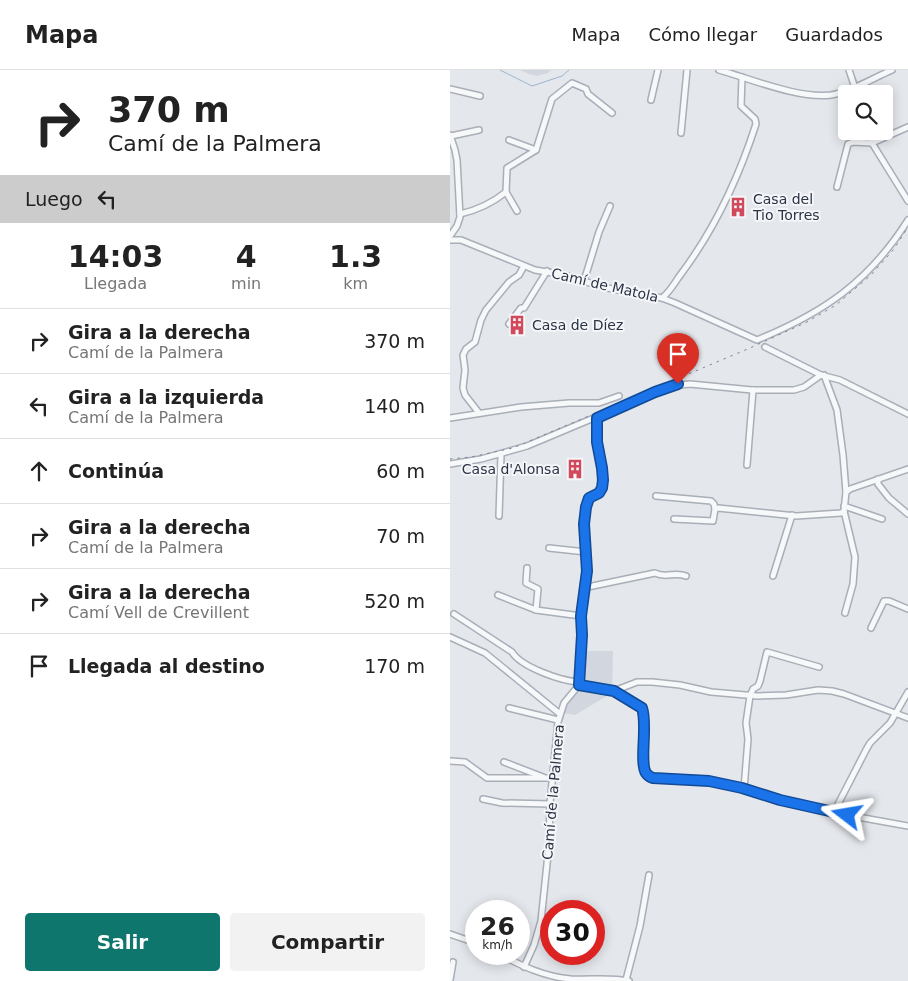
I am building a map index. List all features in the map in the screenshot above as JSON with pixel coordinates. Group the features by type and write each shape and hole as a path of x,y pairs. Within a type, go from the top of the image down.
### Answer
{"street":[{"path":"652,100 658,70"},
{"path":"681,133 687,70"},
{"path":"719,70 798,93 831,95 838,93"},
{"path":"849,70 855,85"},
{"path":"857,85 892,70"},
{"path":"662,298 689,264 722,207 744,158 756,124 755,119 741,106 742,77"},
{"path":"517,211 506,192 507,168 536,150 552,99 572,83 586,89 588,94 612,113"},
{"path":"450,89 480,96"},
{"path":"837,187 848,144 853,142 872,143 908,127"},
{"path":"450,238 458,226 460,214 457,160 450,136 479,130"},
{"path":"509,140 536,150"},
{"path":"871,140 908,201"},
{"path":"460,214 477,210 492,203 506,192"},
{"path":"584,281 599,232 610,206"},
{"name":"Camí de Matola","path":"450,238 461,240 524,266 565,275 602,287 662,298 690,308 756,340 796,324 848,290 880,258 908,220"},
{"path":"478,413 465,396 463,388 465,370 463,355 466,349 475,342 486,310 524,266"},
{"path":"509,324 521,308 524,308 547,271"},
{"path":"765,347 822,375 840,380 908,414"},
{"path":"450,464 502,454 527,446 678,384 753,390 799,390 822,375"},
{"path":"822,375 837,410 846,492 844,508 855,557 853,584 845,614"},
{"path":"747,465 753,390"},
{"path":"450,418 546,405 598,403 619,396"},
{"path":"579,683 582,635 581,616 587,571 584,524 586,507 589,498 599,493 603,480 597,442 597,418"},
{"path":"499,516 502,454"},
{"path":"846,492 908,469"},
{"path":"878,479 878,484 889,498 908,514"},
{"path":"656,496 711,501 714,504 713,521 674,519"},
{"path":"715,509 792,516 841,513 844,508"},
{"path":"844,508 882,519"},
{"path":"773,576 792,516"},
{"path":"548,548 586,552"},
{"path":"527,568 526,583 538,589 536,610"},
{"path":"584,588 655,574 660,576 678,573 686,576"},
{"path":"498,595 536,610 581,616"},
{"path":"871,628 884,601 889,600 908,609"},
{"path":"454,614 512,652 515,657 528,666 562,679 614,691 642,708 644,768 647,775 653,778 709,781 780,800 908,826"},
{"path":"450,637 485,653 560,714"},
{"path":"744,789 748,739 746,723 750,696 753,688 758,686 760,681 767,652 819,667"},
{"path":"614,691 637,682 680,685 711,692 750,696 771,696 818,690 832,691 908,718"},
{"name":"Camí de la Palmera","path":"524,967 534,945 541,921 549,845 550,804 558,720 564,703 579,683"},
{"path":"834,812 870,743 890,723 908,692"},
{"path":"509,708 558,720"},
{"path":"450,761 465,762 487,778 553,778"},
{"path":"504,762 546,778"},
{"path":"483,799 502,803 550,804"},
{"path":"520,965 544,974 570,979 607,978 627,981 640,926 649,875"},
{"path":"450,934 465,940"},
{"path":"450,980 453,962"}],"shaded area":[{"path":"520,70 551,70 548,73 537,76"},
{"path":"584,651 613,651 612,693 575,715 563,713 567,702 582,683"}],"waterway":[{"path":"500,70 532,86 562,76 569,70"}],"railway":[{"path":"450,459 471,457 513,448 807,322 836,305 871,275 894,249 908,227"}],"place":[{"name":"Casa del Tio Torres","path":"738,207"},
{"name":"Casa de Díez","path":"517,325"},
{"name":"Casa d'Alonsa","path":"575,469"}],"route":[{"path":"678,384 655,392 597,418 597,442 603,480 599,493 589,498 584,524 587,571 581,616 582,635 579,685 614,691 642,708 644,714 644,768 647,775 653,778 709,781 847,815"}]}
